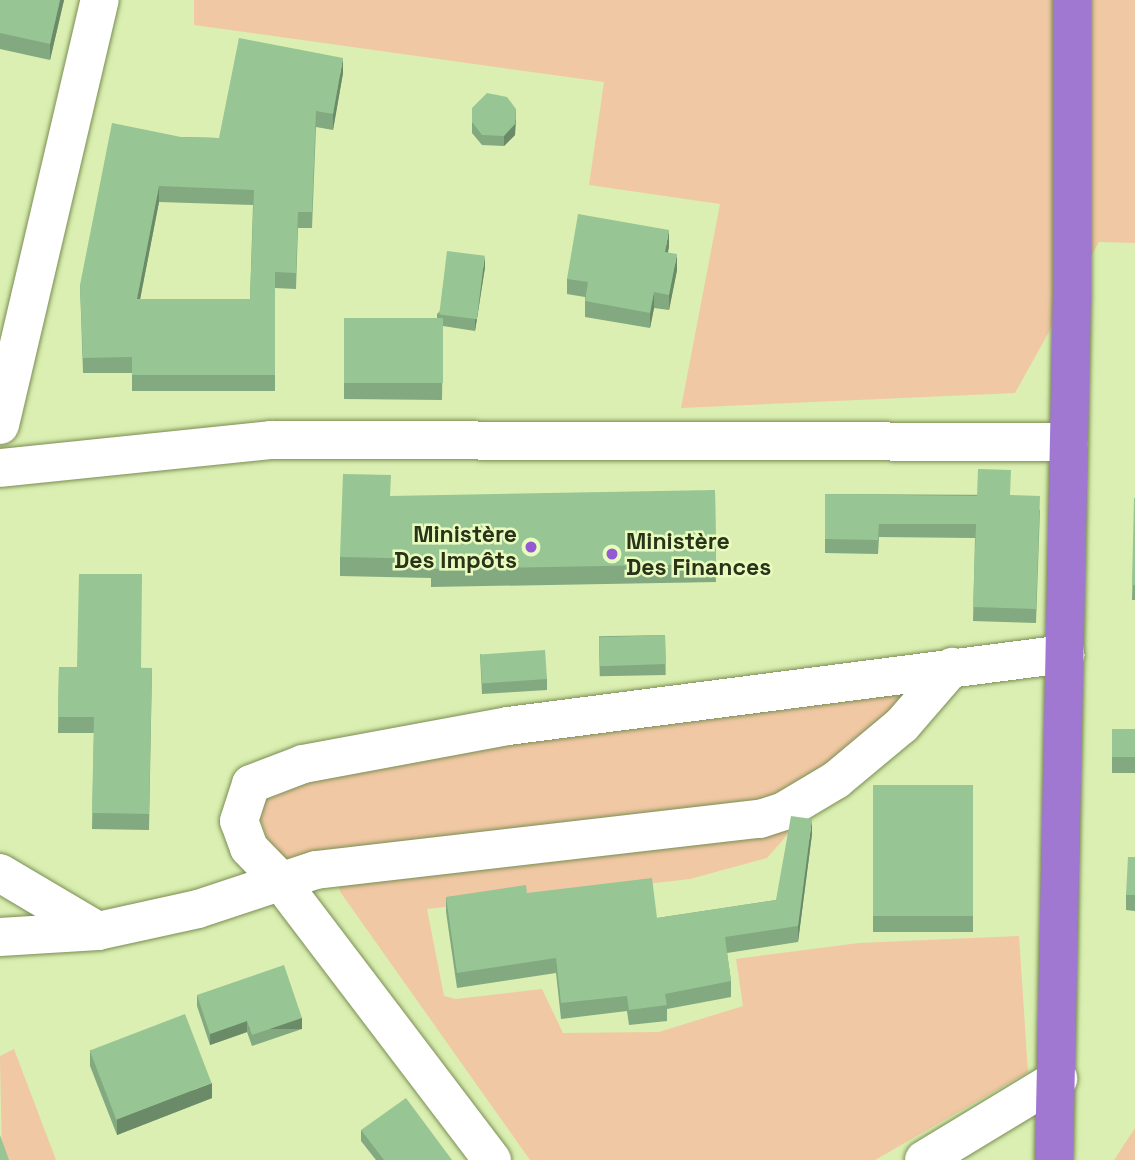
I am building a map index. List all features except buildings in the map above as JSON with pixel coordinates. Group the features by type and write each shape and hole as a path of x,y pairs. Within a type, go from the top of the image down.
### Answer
{"highway":[{"path":"1054,1160 1058,1079 1069,442 1072,0"}],"street":[{"path":"0,425 100,0"},
{"path":"0,468 271,440 1069,442"},
{"path":"492,1160 279,879 242,835 245,793 261,778 303,764 508,726 1065,654"},
{"path":"0,937 98,930 198,909 279,879 486,849 760,818 784,811 836,780 892,733 952,667"},
{"path":"0,873 98,930"},
{"path":"924,1160 1058,1079"}],"shaded area":[{"path":"194,0 1135,0 1135,243 1099,242 1015,393 681,408 720,204 589,185 604,82 194,25"},
{"path":"953,670 811,808 767,858 690,879 427,909 444,996 456,999 542,989 563,1033 659,1032 743,1006 736,959 859,943 1019,936 1028,1072 875,1160 530,1160 341,893 329,866 280,875 255,804 301,770"},
{"path":"14,1049 56,1160 2,1160 0,1056"},
{"path":"1135,1128 1135,1160 1114,1160"}],"place":[{"name":"Ministère Des Impôts","path":"531,547"},
{"name":"Ministère Des Finances","path":"612,554"}]}
